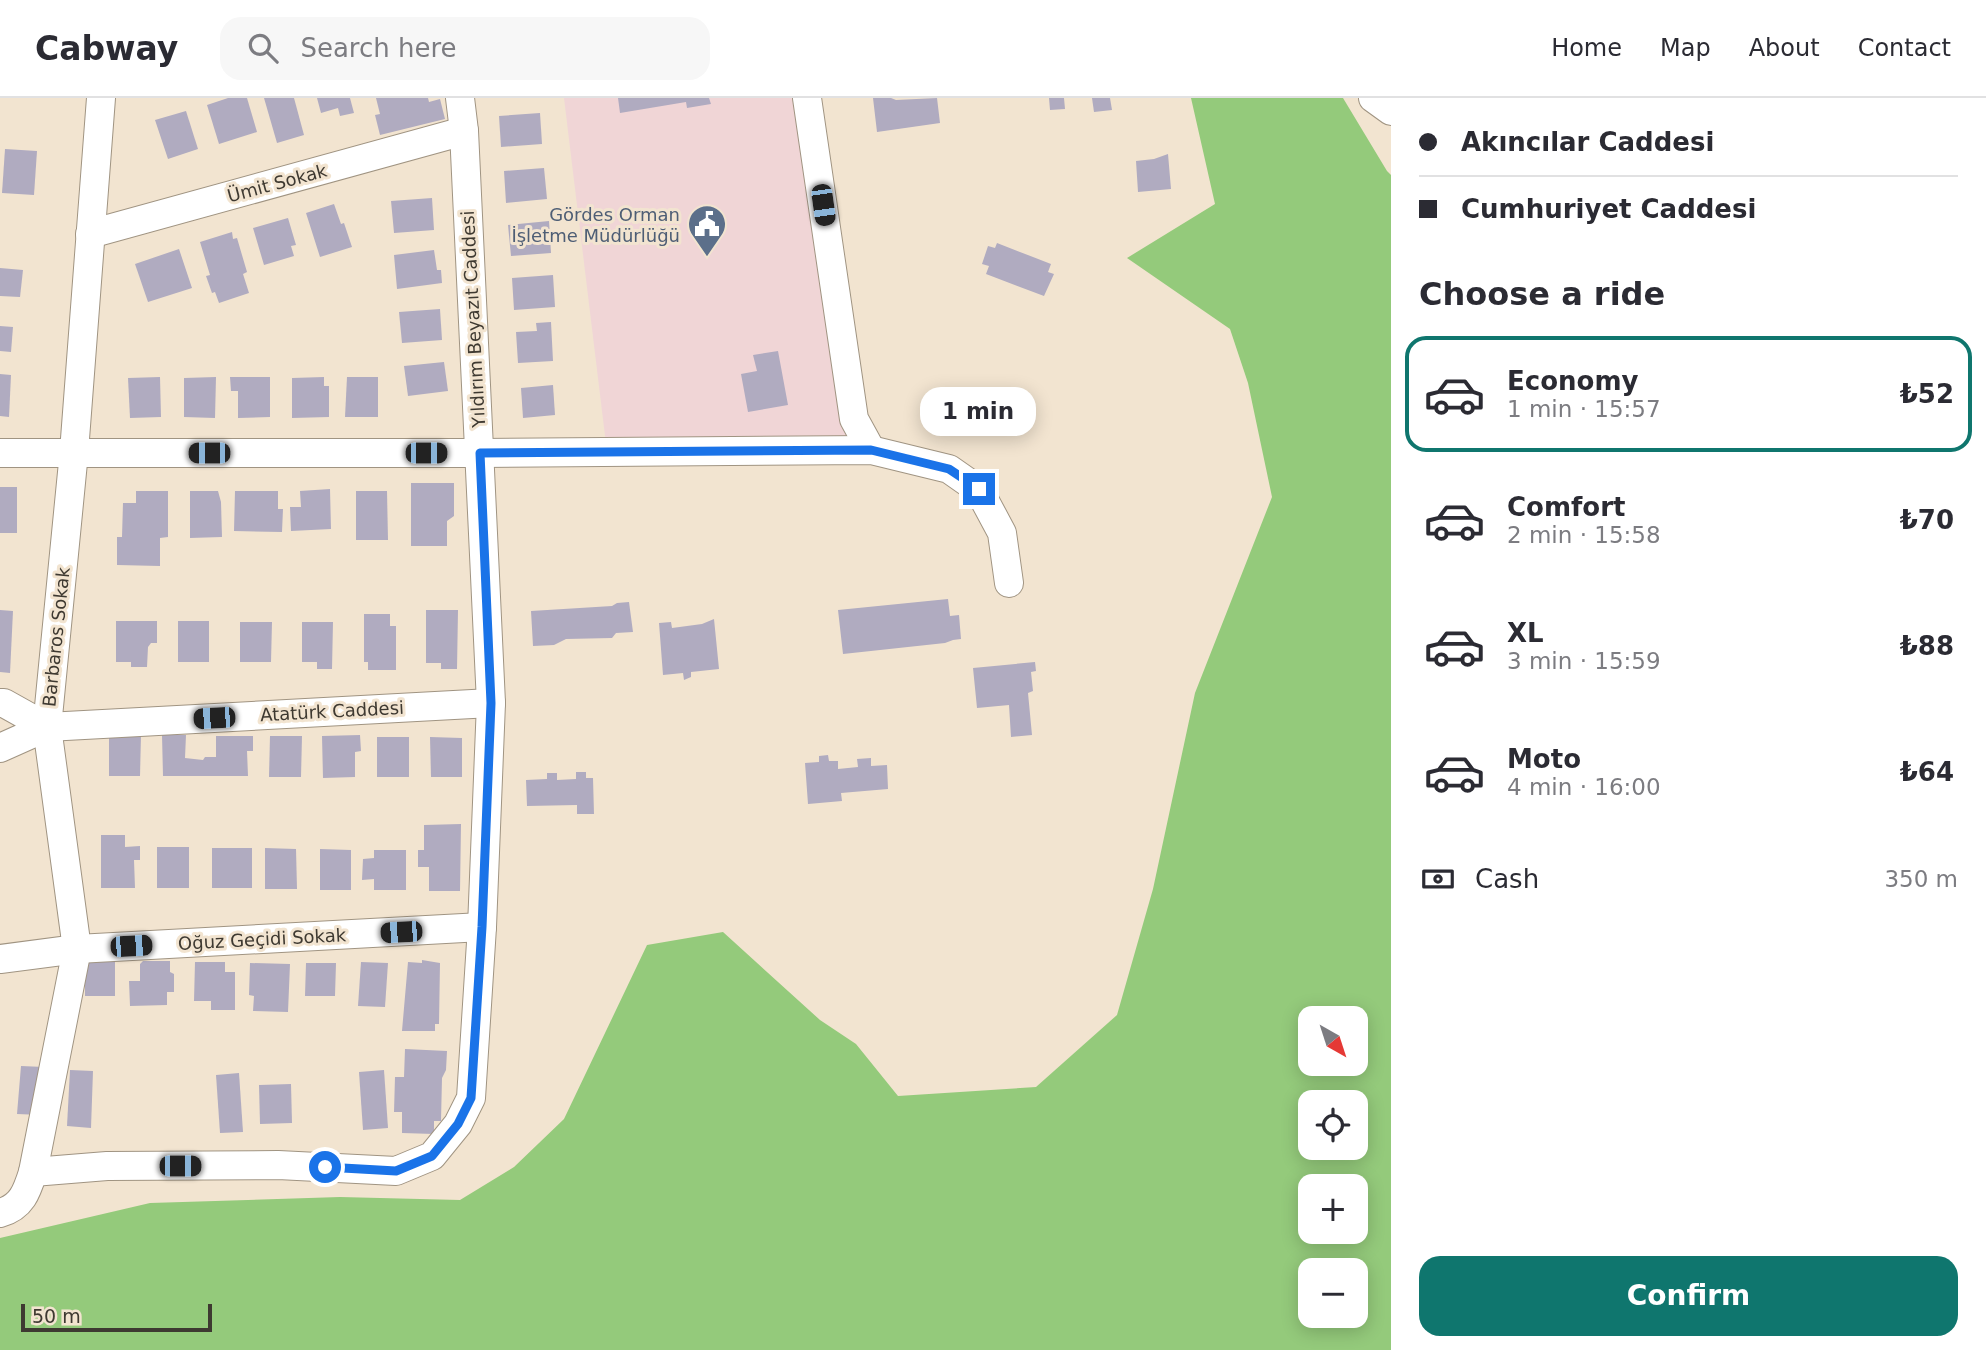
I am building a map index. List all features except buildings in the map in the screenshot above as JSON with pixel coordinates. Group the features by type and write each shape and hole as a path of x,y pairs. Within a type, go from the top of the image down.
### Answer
{"street":[{"name":"Barbaros Sokak","path":"0,1213 8,1211 26,1195 33,1172 77,948 47,727 74,452 101,98"},
{"name":"Yıldırım Beyazıt Caddesi","path":"33,1172 107,1166 278,1165 396,1171 432,1156 458,1124 471,1098 482,927 491,703 464,131 460,98"},
{"path":"807,98 855,419 871,450"},
{"path":"1373,98 1391,111"},
{"name":"Ümit Sokak","path":"90,234 464,131"},
{"path":"0,453 871,450 949,469 979,489 1002,533 1009,583"},
{"path":"0,703 47,727"},
{"name":"Atatürk Caddesi","path":"0,748 47,727 491,703"},
{"name":"Oğuz Geçidi Sokak","path":"0,959 77,948 482,927"}],"shaded area":[{"name":"Gördes Orman İşletme Müdürlüğü","path":"564,98 807,98 871,450 607,452"}],"green space":[{"path":"1191,98 1343,98 1391,175 1391,1350 0,1350 0,1238 150,1203 340,1197 460,1200 514,1167 564,1119 647,945 723,932 820,1020 856,1044 898,1096 1036,1087 1117,1015 1153,889 1195,693 1272,497 1248,383 1230,329 1127,258 1215,204"}],"place":[{"name":"Gördes Orman İşletme Müdürlüğü","path":"707,258"}],"route":[{"path":"325,1167 396,1171 432,1156 458,1124 471,1098 482,927 491,703 480,453 871,450 949,469 979,489"}]}
